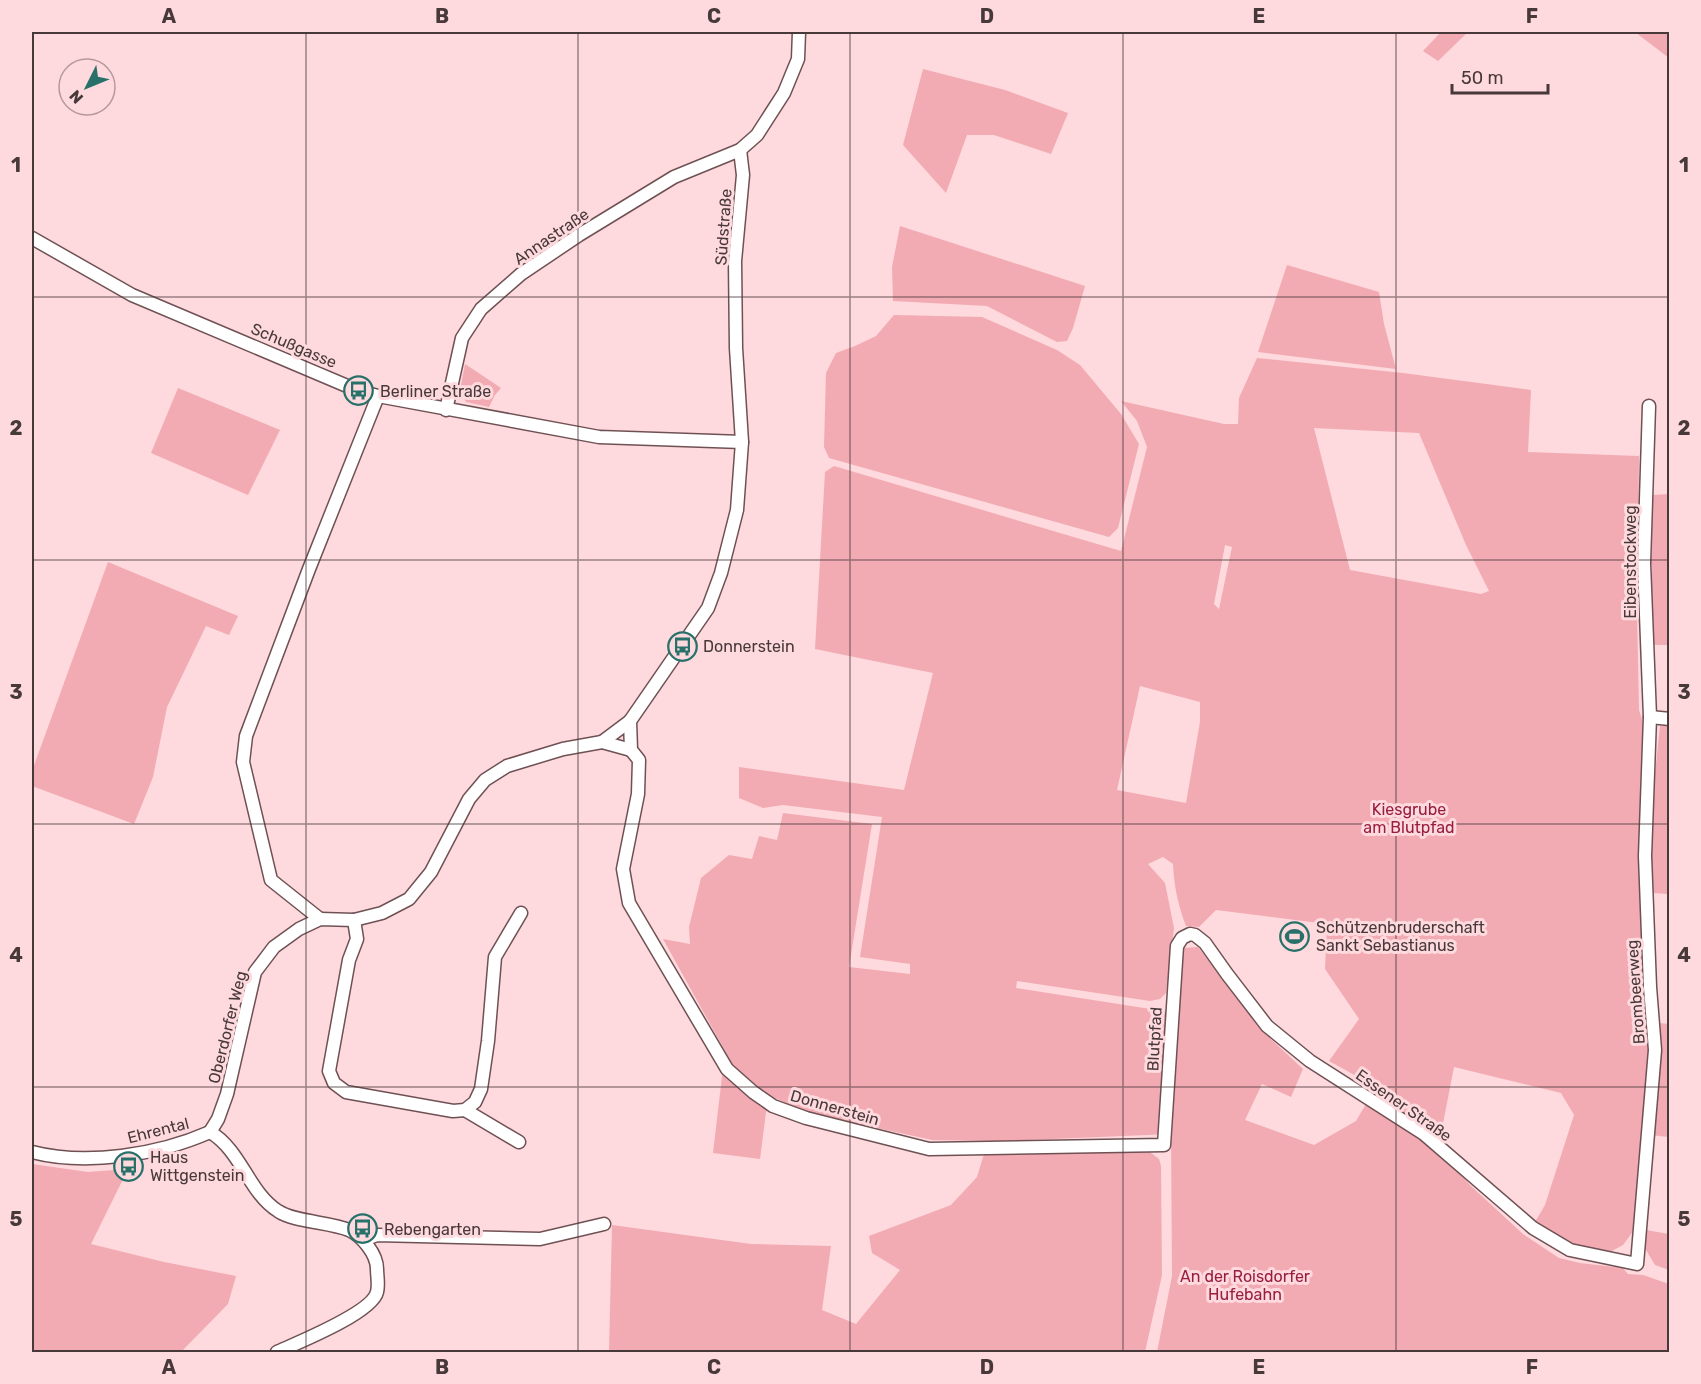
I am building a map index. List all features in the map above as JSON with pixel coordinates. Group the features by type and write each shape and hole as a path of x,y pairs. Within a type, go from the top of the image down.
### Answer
{"street":[{"path":"740,150 757,135 784,93 798,59 799,32"},
{"name":"Annastraße","path":"446,410 462,338 481,309 521,274 579,235 674,177 740,150"},
{"name":"Südstraße","path":"740,150 743,175 735,261 735,293 742,442"},
{"name":"Schußgasse","path":"32,238 132,295 359,391 446,410 599,436 742,442"},
{"path":"320,919 271,880 243,762 246,736 378,396"},
{"name":"Eibenstockweg","path":"1649,406 1644,563 1650,717"},
{"path":"630,721 708,608 718,582 737,510 742,442"},
{"path":"1650,717 1670,719"},
{"name":"Brombeerweg","path":"1637,1264 1655,1050 1645,856 1650,717"},
{"name":"Oberdorfer Weg","path":"602,742 630,721"},
{"name":"Donnerstein","path":"630,721 632,750 639,760 638,794 623,869 629,903 727,1069 753,1092 773,1106 806,1118 929,1149 1164,1144"},
{"name":"Oberdorfer Weg","path":"210,1132 218,1119 227,1094 255,972 274,947 299,929 320,919 354,920 382,913 409,899 431,872 469,799 485,780 507,766 563,749 602,742 632,750"},
{"path":"354,920 357,939 349,960 329,1071 334,1083 346,1092 453,1111 465,1110 475,1102 481,1089 488,1041 495,957 521,913"},
{"name":"Essener Straße","path":"1182,938 1190,934 1195,935 1205,943 1268,1026 1301,1054 1424,1134 1533,1228 1570,1250 1637,1264"},
{"name":"Blutpfad","path":"1164,1144 1177,946 1182,938"},
{"path":"465,1110 519,1142"},
{"name":"Ehrental","path":"32,1152 45,1156 108,1158 193,1140 210,1132 227,1146 269,1205 281,1214 348,1230 363,1240"},
{"path":"277,1353 350,1317 372,1301 377,1292 377,1262 363,1240 377,1235 540,1239 604,1224"}],"green space":[{"path":"1441,32 1468,32 1438,61 1423,51"},
{"path":"1635,32 1669,32 1669,58"},
{"path":"923,69 1005,90 1068,113 1051,154 994,135 967,135 946,193 903,145"},
{"path":"900,226 1085,286 1067,341 1057,342 987,306 893,301 892,267"},
{"path":"1287,265 1379,292 1384,324 1396,369 1258,352"},
{"path":"894,315 982,317 1057,350 1080,365 1121,414 1139,444 1118,528 1109,537 829,458 824,447 826,373 836,353 876,336"},
{"path":"1257,358 1403,373 1531,390 1528,452 1639,456 1638,556 1652,555 1652,495 1669,494 1669,645 1652,645 1652,565 1636,565 1639,710 1644,726 1640,859 1645,1016 1658,1023 1670,1024 1669,1137 1649,1135 1646,1230 1669,1234 1669,1270 1655,1265 1634,1230 1623,1245 1610,1252 1571,1247 1535,1222 1545,1205 1574,1115 1561,1093 1454,1067 1440,1139 1452,1166 1472,1187 1523,1234 1559,1258 1623,1268 1628,1274 1643,1275 1669,1284 1669,1352 1157,1352 1172,1276 1171,1134 1001,1141 932,1140 809,1113 775,1098 766,1112 760,1159 713,1153 725,1051 663,939 690,944 689,927 701,878 729,855 752,859 759,836 777,840 783,813 872,824 849,967 910,974 910,964 860,957 882,817 783,805 763,808 739,798 739,767 904,790 933,673 815,649 825,472 834,466 1121,551 1147,447 1137,421 1121,401 1224,424 1238,424 1239,398","holes":["1314,428 1419,433 1466,545 1489,591 1481,594 1350,570","1225,545 1232,547 1219,609 1214,604","1140,686 1200,702 1200,722 1186,803 1117,790","1163,857 1173,864 1177,895 1186,926 1199,927 1216,910 1327,924 1325,969 1359,1019 1329,1061 1376,1087 1356,1121 1314,1145 1245,1120 1262,1084 1291,1097 1303,1069 1261,1030 1198,947 1184,948 1176,1013 1016,988 1017,981 1150,1001 1160,999 1166,993 1174,928 1165,883 1148,864"]},
{"path":"465,364 501,388 489,407 466,402 460,390"},
{"path":"178,388 280,430 248,495 151,453"},
{"path":"108,562 238,616 229,635 206,626 167,707 153,777 134,824 32,786 32,771"},
{"path":"1660,726 1669,726 1669,894 1652,893 1651,812"},
{"path":"1150,1152 1159,1159 1161,1166 1162,1275 1145,1352 609,1352 612,1225 751,1244 831,1246 822,1310 856,1324 900,1270 872,1253 869,1236 951,1205 977,1177 984,1154"},
{"path":"32,1164 88,1172 128,1169 91,1244 164,1262 236,1276 228,1304 181,1352 32,1352"}],"place":[{"name":"Berliner Straße","path":"359,391"},
{"name":"Donnerstein","path":"682,646"},
{"name":"Schützenbruderschaft Sankt Sebastianus","path":"1295,936"},
{"name":"Haus Wittgenstein","path":"129,1166"},
{"name":"Rebengarten","path":"363,1229"}],"park label":[{"name":"Kiesgrube am Blutpfad","path":"1409,818"},
{"name":"An der Roisdorfer Hufebahn","path":"1245,1285"}]}
